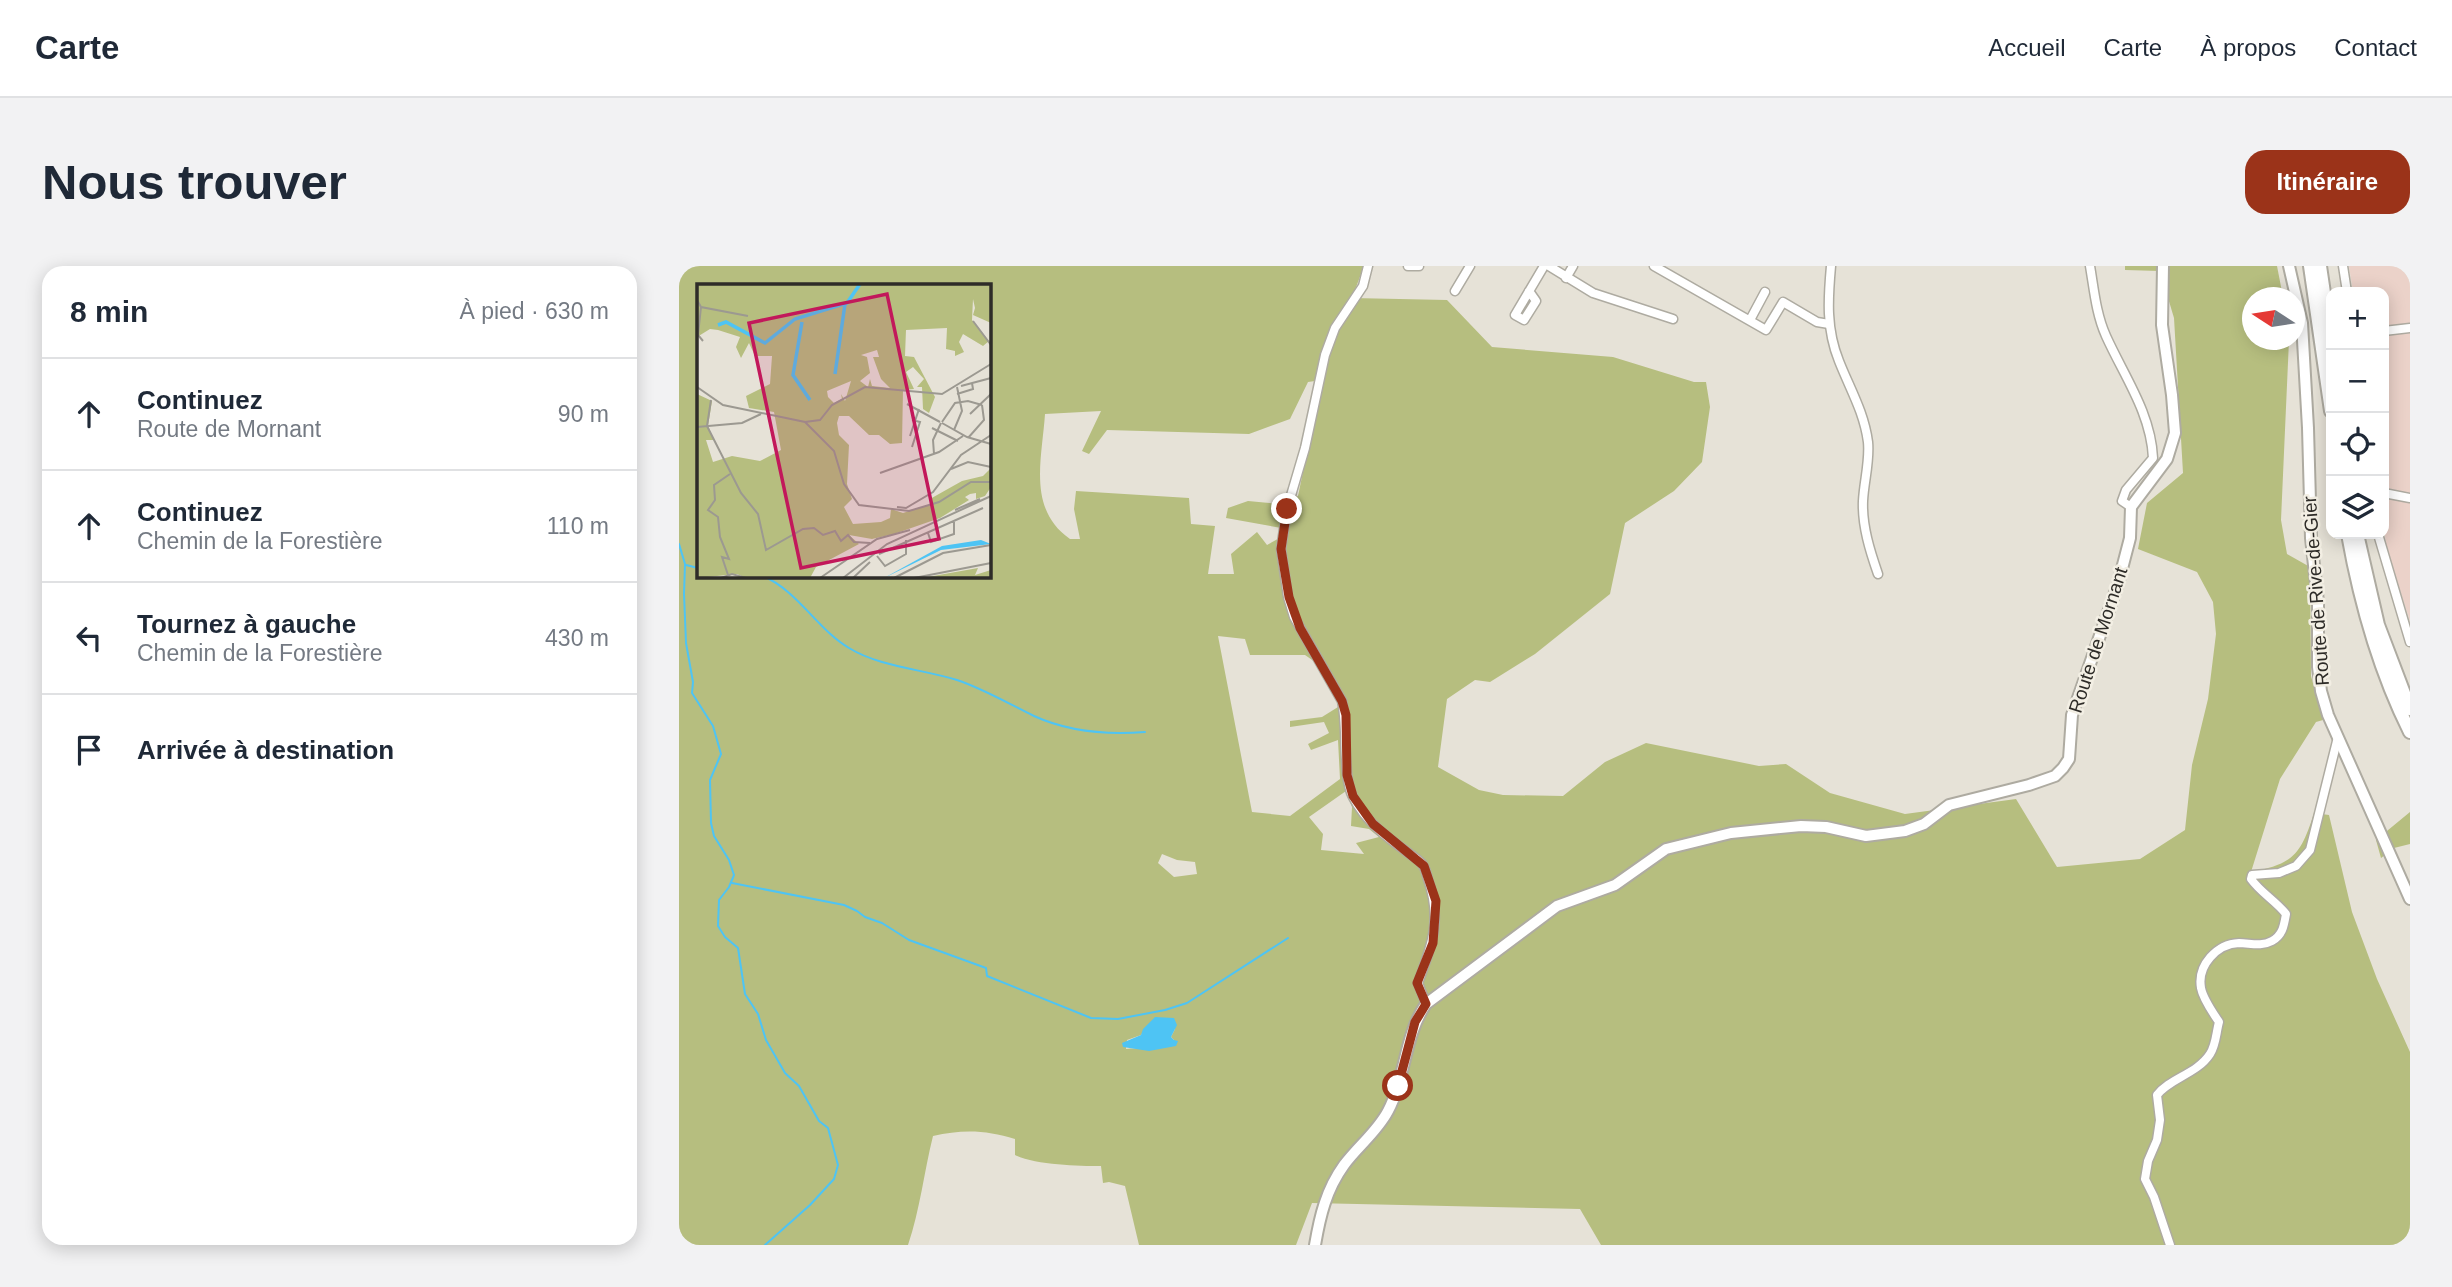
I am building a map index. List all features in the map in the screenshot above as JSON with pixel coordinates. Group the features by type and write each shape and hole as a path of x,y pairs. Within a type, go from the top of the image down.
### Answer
{"highway":[{"path":"2310,266 2326,376"},
{"path":"2320,266 2326,306"},
{"path":"2349,539 2373,639 2410,732"},
{"path":"2358,539 2378,625 2410,709"}],"main road":[{"path":"2131,507 2167,459 2175,433 2162,325 2163,266"},
{"name":"Route de Rive-de-Gier","path":"2289,266 2302,323 2321,691 2338,737 2410,899"},
{"name":"Route de Mornant","path":"1315,1245 1323,1208 1333,1182 1389,1110 1415,1022 1426,1004 1557,906 1615,884 1666,849 1731,833 1801,826 1826,827 1866,836 1905,831 1924,824 1949,805 2055,776 2069,759 2072,715 2118,584 2130,538 2131,507"}],"street":[{"path":"1368,266 1363,286 1335,328 1325,355 1305,447 1287,509 1281,549 1294,617 1342,701 1346,715 1347,775 1353,796 1373,824 1424,866 1436,901 1433,943 1417,983 1426,1004"},
{"path":"1408,266 1419,266"},
{"path":"1455,291 1470,266"},
{"path":"1529,291 1543,266"},
{"path":"1549,266 1593,293 1673,318"},
{"path":"1566,278 1573,266"},
{"path":"1654,266 1766,330 1783,302 1817,322 1829,324"},
{"path":"1831,266 1829,324 1838,359 1861,408 1868,444 1863,503 1868,544 1878,574"},
{"path":"2090,266 2100,320 2132,385 2153,446 2153,458 2126,491 2122,501 2131,507"},
{"path":"2343,266 2346,287"},
{"path":"1750,320 1765,292"},
{"path":"2389,330 2410,328"},
{"path":"2389,494 2410,498"},
{"path":"2379,539 2410,642"},
{"path":"2170,1245 2154,1197 2145,1180 2160,1120 2157,1095 2210,1055 2219,1022 2201,989 2201,975 2207,959 2219,948 2237,943 2255,945 2271,942 2283,932 2286,914 2262,893 2251,880 2252,875 2279,873 2296,866 2310,850 2338,737"}],"shaded area":[{"path":"2349,266 2410,266 2410,621 2385,539 2389,539 2389,287 2352,287"}],"green space":[{"path":"679,266 1364,266 1352,298 1447,300 1492,347 1613,357 1694,382 1706,382 1710,407 1702,462 1674,491 1625,523 1610,594 1535,654 1490,682 1475,680 1447,699 1438,767 1479,790 1503,795 1563,796 1605,762 1646,743 1759,766 1786,764 1830,793 1905,814 2016,799 2057,867 2140,859 2185,830 2192,765 2208,699 2216,634 2213,602 2197,572 2138,549 2147,503 2183,473 2174,318 2160,271 2125,270 2125,266 2277,266 2281,287 2242,287 2242,350 2289,350 2281,520 2287,554 2310,567 2311,676 2323,720 2316,722 2280,779 2251,872 2286,861 2300,848 2314,813 2329,815 2352,912 2377,979 2410,1052 2410,1245 1601,1245 1580,1209 1312,1203 1296,1245 1139,1245 1125,1186 1103,1183 1101,1166 1034,1161 1015,1155 1015,1139 974,1132 933,1136 908,1245 679,1245","holes":["1322,380 1298,496 1279,504 1248,501 1228,508 1226,518 1287,529 1285,535 1267,545 1257,532 1231,554 1234,574 1208,574 1215,526 1191,524 1189,498 1076,491 1074,509 1080,539 1070,539 1056,527 1048,513 1040,482 1045,414 1101,411 1082,451 1089,454 1107,430 1249,434 1290,419 1308,382","1218,636 1245,639 1250,655 1305,655 1331,673 1346,702 1322,717 1290,721 1290,727 1324,722 1329,733 1308,744 1311,750 1338,740 1340,779 1290,816 1252,812","1346,791 1352,807 1351,826 1369,829 1379,837 1356,843 1364,854 1321,850 1323,834 1309,817","1162,854 1177,860 1195,862 1197,874 1174,877 1158,863","1167,1020 1175,1029 1171,1037 1174,1040 1161,1047 1126,1049 1127,1040 1141,1035 1149,1024"]},
{"path":"2410,812 2410,844 2394,848 2381,858 2376,840"}],"water":[{"path":"1155,1017 1174,1018 1177,1025 1171,1037 1178,1041 1176,1046 1149,1051 1123,1047 1122,1043 1141,1035 1143,1029"}],"waterway":[{"path":"679,544 685,564 686,643 693,682 692,693 713,726 721,754 710,780 711,823 714,836 729,860 734,875 719,900 718,926 725,937 738,948 745,994 758,1014 766,1040 785,1073 799,1086 819,1121 828,1128 838,1165 834,1179 810,1205 765,1245"},
{"path":"686,565 697,568"},
{"path":"766,578 787,591 838,640 861,654 888,664 957,680 1061,726 1102,732 1145,732"},
{"path":"732,883 844,905 882,923 909,940 986,968 987,976 1091,1018 1118,1019 1187,1003 1288,938"}],"route":[{"path":"1287,509 1281,549 1289,597 1294,617 1342,701 1346,715 1347,775 1353,796 1373,824 1424,866 1436,901 1433,943 1417,983 1426,1004 1415,1022 1398,1086"}]}
